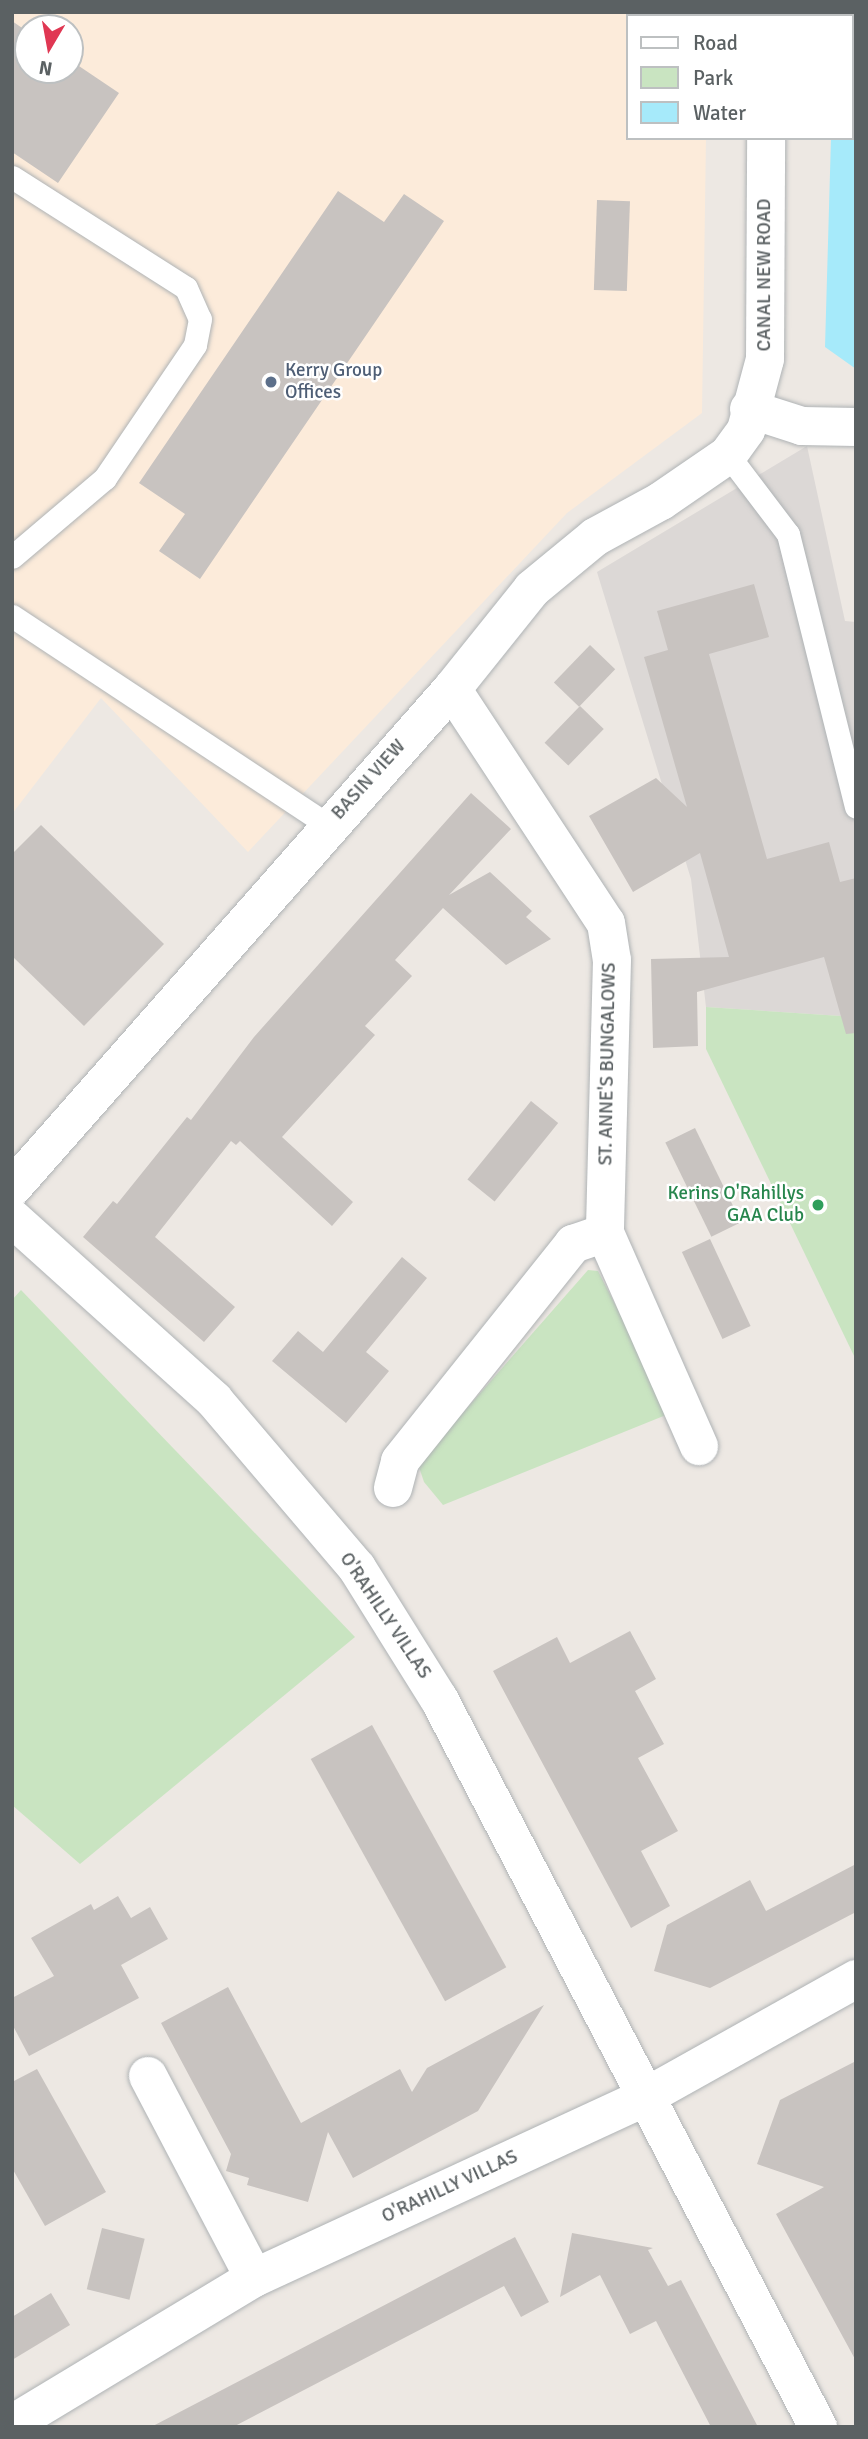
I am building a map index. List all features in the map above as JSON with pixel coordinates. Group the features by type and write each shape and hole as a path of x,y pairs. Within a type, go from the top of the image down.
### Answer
{"street":[{"name":"CANAL NEW ROAD","path":"749,409 765,359 766,140"},
{"path":"749,409 802,425 856,427"},
{"name":"BASIN VIEW","path":"12,1188 328,825 452,689 532,589 595,537 662,501 728,455 746,430 749,409"},
{"name":"ST. ANNE'S BUNGALOWS","path":"452,689 606,923 612,960 605,1233 699,1446"},
{"name":"O'RAHILLY VILLAS","path":"12,1218 214,1400 357,1568 439,1699 818,2427"},
{"path":"393,1488 400,1461 573,1244 605,1233"},
{"name":"O'RAHILLY VILLAS","path":"12,2424 254,2278 647,2096 856,1979"},
{"path":"148,2076 254,2278"}],"lane":[{"path":"12,177 186,288 200,319 195,345 105,478 12,557"},
{"path":"728,455 788,534 856,807"},
{"path":"12,616 328,825"}],"shaded area":[{"path":"12,12 632,14 626,14 626,140 706,140 702,413 567,513 248,852 101,698 12,814"},
{"path":"807,446 845,621 856,622 856,1017 706,1007 691,879 597,572"}],"green space":[{"name":"Kerins O'Rahillys GAA Club","path":"706,1007 856,1017 856,1360 706,1049"},
{"path":"588,1270 598,1271 671,1413 443,1505 424,1482 418,1464"},
{"path":"21,1290 355,1637 80,1864 12,1805 12,1300"}],"water":[{"path":"856,53 856,369 825,347 831,140 854,140"}],"building":[{"path":"12,21 14,84 84,84 84,69 119,93 58,183 12,152"},
{"name":"Kerry Group Offices","path":"338,191 384,222 404,194 444,221 200,579 159,551 185,514 139,483"},
{"path":"597,200 630,201 627,291 594,290"},
{"path":"754,584 769,637 709,654 767,859 829,842 840,882 856,878 856,1033 846,1034 824,957 697,992 698,1046 653,1048 651,959 729,957 700,853 633,892 589,816 656,778 687,807 644,657 668,650 657,611"},
{"path":"590,645 615,669 579,707 554,682"},
{"path":"580,706 604,729 568,766 545,743"},
{"path":"471,793 511,829 449,895 490,872 532,911 526,917 551,939 506,965 443,908 395,960 412,976 365,1026 375,1035 282,1137 353,1202 332,1226 240,1141 236,1145 231,1141 155,1237 235,1307 204,1342 83,1237 113,1201 117,1204 187,1117 191,1120 254,1037"},
{"path":"41,825 164,944 84,1026 12,956 12,854"},
{"path":"531,1101 558,1123 495,1202 467,1179"},
{"path":"695,1128 741,1222 711,1237 665,1142"},
{"path":"710,1239 751,1326 722,1339 682,1252"},
{"path":"402,1257 427,1278 366,1352 389,1371 346,1423 272,1361 298,1331 323,1352"},
{"path":"630,1631 656,1679 635,1691 664,1744 638,1758 678,1831 641,1851 670,1906 631,1928 493,1671 557,1637 570,1663"},
{"path":"372,1725 506,1967 445,2001 311,1759"},
{"path":"856,1864 856,1912 710,1988 654,1971 667,1925 750,1880 766,1911"},
{"path":"118,1896 131,1918 150,1907 168,1939 121,1965 139,1998 29,2056 12,2024 12,1998 54,1976 31,1938 91,1904 94,1910"},
{"path":"228,1987 301,2123 400,2069 412,2092 427,2068 544,2005 478,2111 353,2178 328,2132 308,2202 247,2185 249,2178 226,2171 231,2154 161,2023"},
{"path":"856,2061 856,2361 776,2214 824,2187 757,2164 780,2100"},
{"path":"37,2069 106,2192 45,2226 12,2168 12,2082"},
{"path":"102,2228 145,2239 129,2300 87,2289"},
{"path":"572,2233 653,2248 648,2250 668,2286 681,2280 758,2427 711,2427 656,2321 630,2334 600,2275 560,2297"},
{"path":"515,2237 549,2302 521,2317 504,2286 233,2427 151,2427"},
{"path":"51,2293 70,2325 12,2360 12,2317"}],"place":[{"name":"Kerry Group Offices","path":"271,382"},
{"name":"Kerins O'Rahillys GAA Club","path":"818,1205"}]}
